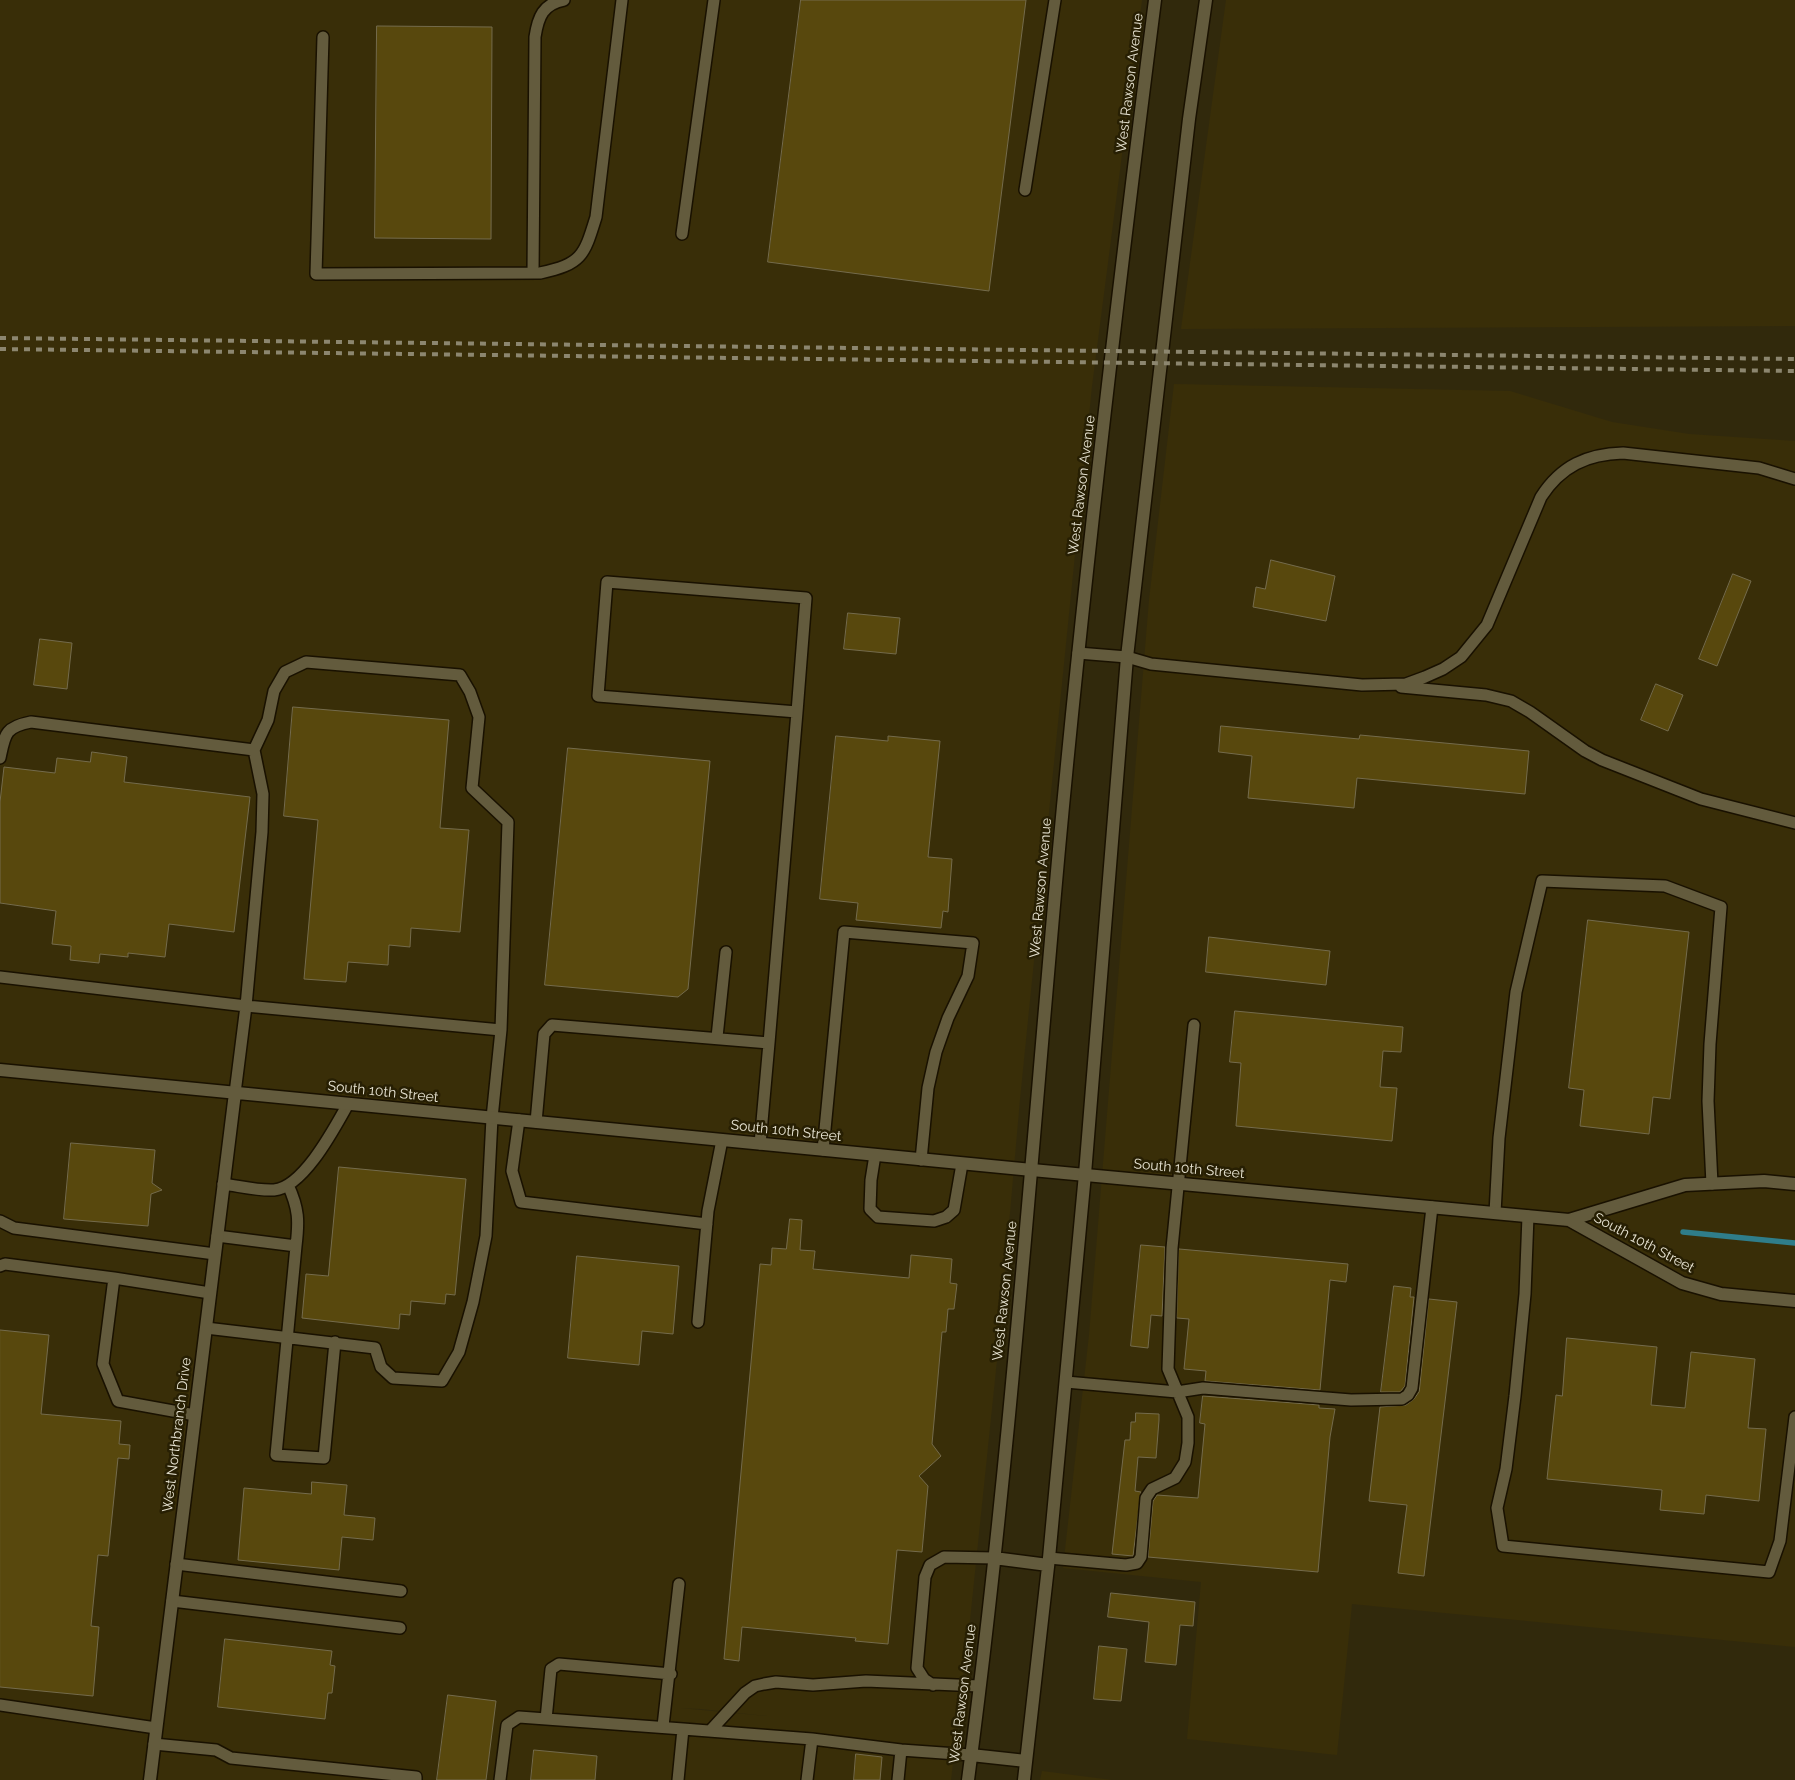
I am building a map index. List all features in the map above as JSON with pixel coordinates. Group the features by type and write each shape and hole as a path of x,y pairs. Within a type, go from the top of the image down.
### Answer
{"main road":[{"name":"West Rawson Avenue","path":"968,1780 994,1558 1032,1170 1078,653 1155,0"},
{"path":"1024,1780 1048,1562 1086,1174 1127,657 1189,119 1206,0"},
{"name":"South 10th Street","path":"0,1070 962,1164 1569,1220 1685,1185 1764,1181 1795,1184"},
{"name":"West Northbranch Drive","path":"150,1780 235,1093"},
{"name":"South 10th Street","path":"1569,1220 1682,1283 1721,1294 1795,1301"},
{"path":"994,1558 1048,1562"},
{"path":"971,1755 1026,1761"}],"lane":[{"path":"534,273 536,37 541,12 552,2 564,0"},
{"path":"322,37 316,274 534,273 562,268 578,259 587,247 596,217 622,0 615,0"},
{"path":"682,234 714,0"},
{"path":"1025,190 1055,0"},
{"path":"1387,686 1406,684 1443,669 1461,657 1476,642 1497,606 1542,497 1551,482 1566,468 1586,458 1604,453 1623,453 1759,468 1795,479"},
{"path":"760,1144 797,712 806,598 607,582 598,696 797,712"},
{"path":"1078,653 1127,657 1151,664 1362,686 1387,686 1486,695 1510,701 1530,712 1585,752 1602,760 1700,799 1795,823"},
{"path":"206,1328 375,1348 381,1366 393,1378 442,1381 459,1352 475,1293 486,1236 492,1118 501,1030 508,822 472,788 479,717 470,692 460,675 306,662 285,672 274,691 268,720 254,750 263,794 262,832 246,1006 235,1093"},
{"path":"0,758 5,735 15,725 32,722 254,750"},
{"path":"1495,1213 1499,1138 1516,992 1542,881 1665,886 1721,907 1714,982 1709,1072 1712,1184"},
{"path":"823,1150 844,932 973,942 968,976 948,1018 936,1052 928,1088 921,1160"},
{"path":"717,1037 726,952"},
{"path":"0,977 246,1006 501,1030"},
{"path":"536,1122 544,1034 552,1025 717,1037 769,1043"},
{"path":"1048,1562 1126,1565 1137,1563 1141,1557 1146,1498 1152,1489 1175,1478 1185,1462 1188,1417 1168,1369 1172,1248 1180,1183 1194,1025"},
{"path":"0,1070 0,1076"},
{"path":"224,1184 274,1190 288,1185 320,1153 348,1104"},
{"path":"519,1120 512,1171 521,1202 707,1224"},
{"path":"698,1322 707,1224 722,1140"},
{"path":"876,1155 870,1209 878,1217 934,1221 946,1217 954,1210 962,1164"},
{"path":"288,1185 299,1217 276,1455 324,1458 335,1342"},
{"path":"1066,1382 1177,1392 1203,1388 1352,1400 1402,1399 1408,1395 1412,1388 1432,1207"},
{"path":"1528,1216 1525,1294 1515,1396 1506,1468 1497,1508 1503,1546 1769,1572 1780,1541 1795,1417"},
{"path":"0,1221 14,1228 215,1254"},
{"path":"217,1236 296,1246"},
{"path":"0,1266 5,1264 114,1278 210,1293"},
{"path":"114,1278 103,1364 118,1401 195,1415"},
{"path":"932,1685 924,1679 917,1668 925,1577 930,1565 944,1557 994,1558"},
{"path":"176,1564 401,1591"},
{"path":"663,1726 671,1674 679,1584"},
{"path":"172,1601 400,1628"},
{"path":"546,1718 551,1669 559,1664 671,1674"},
{"path":"710,1731 745,1693 755,1686 764,1684 776,1682 813,1685 866,1681 979,1686"},
{"path":"0,1705 156,1728"},
{"path":"500,1780 507,1725 519,1717 663,1726 812,1739 901,1750 971,1755"},
{"path":"678,1780 683,1728"},
{"path":"807,1780 812,1739"},
{"path":"154,1744 216,1750 231,1758 372,1772 416,1778 416,1780"},
{"path":"898,1780 901,1750"}],"shaded area":[{"path":"0,0 1142,0 1092,386 1020,1099 997,1360 951,1780 0,1780","holes":["680,1708 701,1709 767,1716"]},
{"path":"1226,0 1795,0 1795,326 1181,329"},
{"path":"1174,384 1510,391 1612,422 1689,434 1795,441 1795,1647 1352,1604 1337,1755 1187,1739 1201,1582 1063,1568 1089,1335 1149,600"},
{"path":"1042,1771 1112,1780 1040,1780"}],"building":[{"path":"801,0 1026,0 989,291 768,262"},
{"path":"377,26 492,27 491,239 375,238"},
{"path":"1271,560 1335,576 1326,621 1253,607 1256,587 1265,589"},
{"path":"1733,574 1751,581 1717,666 1699,659"},
{"path":"848,613 900,618 896,654 844,649"},
{"path":"40,639 72,643 67,689 34,685"},
{"path":"1656,684 1683,695 1668,731 1641,720"},
{"path":"293,707 449,720 440,828 469,830 460,932 411,928 410,947 389,945 388,965 348,962 346,982 304,979 318,820 284,816"},
{"path":"1221,726 1359,739 1360,735 1529,751 1525,794 1357,778 1354,808 1248,798 1252,756 1219,752"},
{"path":"836,736 888,741 888,736 940,741 928,857 952,859 948,912 943,911 941,928 856,920 858,903 820,899"},
{"path":"568,748 710,761 688,989 678,997 545,985"},
{"path":"92,752 127,757 124,782 250,797 234,932 169,924 165,957 128,953 128,957 100,954 99,963 70,960 71,946 52,944 56,911 0,903 0,802 4,767 55,773 57,758 90,762"},
{"path":"1588,920 1689,932 1670,1099 1653,1097 1649,1134 1580,1126 1584,1090 1569,1088"},
{"path":"1209,937 1330,951 1326,985 1206,972"},
{"path":"1235,1011 1403,1027 1401,1052 1383,1051 1380,1087 1397,1088 1392,1141 1236,1126 1241,1063 1230,1062"},
{"path":"71,1143 155,1150 152,1183 162,1190 151,1194 148,1226 64,1219"},
{"path":"339,1167 466,1179 455,1295 446,1294 445,1304 411,1301 410,1315 400,1314 399,1329 302,1318 306,1274 328,1276"},
{"path":"790,1219 802,1220 800,1250 815,1251 813,1269 909,1278 911,1255 952,1259 950,1283 957,1284 954,1309 948,1309 946,1332 942,1332 932,1444 941,1456 919,1476 928,1486 922,1552 897,1550 888,1644 855,1641 856,1638 742,1627 739,1661 724,1659 760,1264 771,1265 772,1248 786,1249"},
{"path":"1141,1245 1165,1247 1162,1316 1151,1315 1148,1348 1131,1346"},
{"path":"1179,1249 1348,1264 1346,1282 1330,1280 1320,1390 1205,1381 1206,1371 1184,1369 1189,1319 1177,1318"},
{"path":"577,1256 679,1266 673,1334 642,1331 639,1365 568,1358"},
{"path":"1394,1286 1411,1288 1410,1297 1414,1297 1405,1386 1400,1392 1381,1392"},
{"path":"1429,1299 1457,1302 1424,1576 1398,1573 1407,1505 1369,1501 1380,1407 1406,1405 1419,1392"},
{"path":"0,1330 49,1335 41,1414 121,1421 119,1444 130,1445 129,1459 118,1458 108,1556 98,1555 91,1626 99,1627 93,1696 0,1687"},
{"path":"1567,1338 1657,1347 1651,1405 1685,1408 1691,1352 1755,1359 1748,1428 1766,1429 1759,1501 1706,1495 1704,1514 1660,1510 1662,1490 1547,1479 1556,1395 1562,1396"},
{"path":"1203,1396 1319,1405 1319,1408 1335,1409 1330,1437 1318,1572 1148,1557 1153,1501 1157,1495 1198,1498 1205,1424 1200,1423"},
{"path":"1136,1413 1159,1414 1159,1420 1156,1458 1138,1457 1135,1491 1141,1492 1133,1556 1112,1554 1125,1440 1130,1440 1131,1422 1135,1422"},
{"path":"312,1482 347,1485 344,1515 375,1518 373,1540 342,1537 339,1570 238,1560 244,1488 311,1494"},
{"path":"1111,1593 1195,1602 1193,1626 1180,1625 1176,1665 1145,1662 1149,1622 1108,1617"},
{"path":"225,1639 332,1651 330,1665 335,1666 332,1693 328,1693 325,1719 218,1707"},
{"path":"1099,1646 1127,1649 1121,1701 1094,1699"},
{"path":"448,1695 496,1701 486,1780 437,1780"},
{"path":"534,1750 597,1756 595,1780 531,1780"},
{"path":"856,1754 882,1757 880,1780 854,1780"}],"waterway":[{"path":"1683,1232 1795,1243"}],"railway":[{"path":"0,338 1795,359"},
{"path":"0,349 1795,371"}]}
